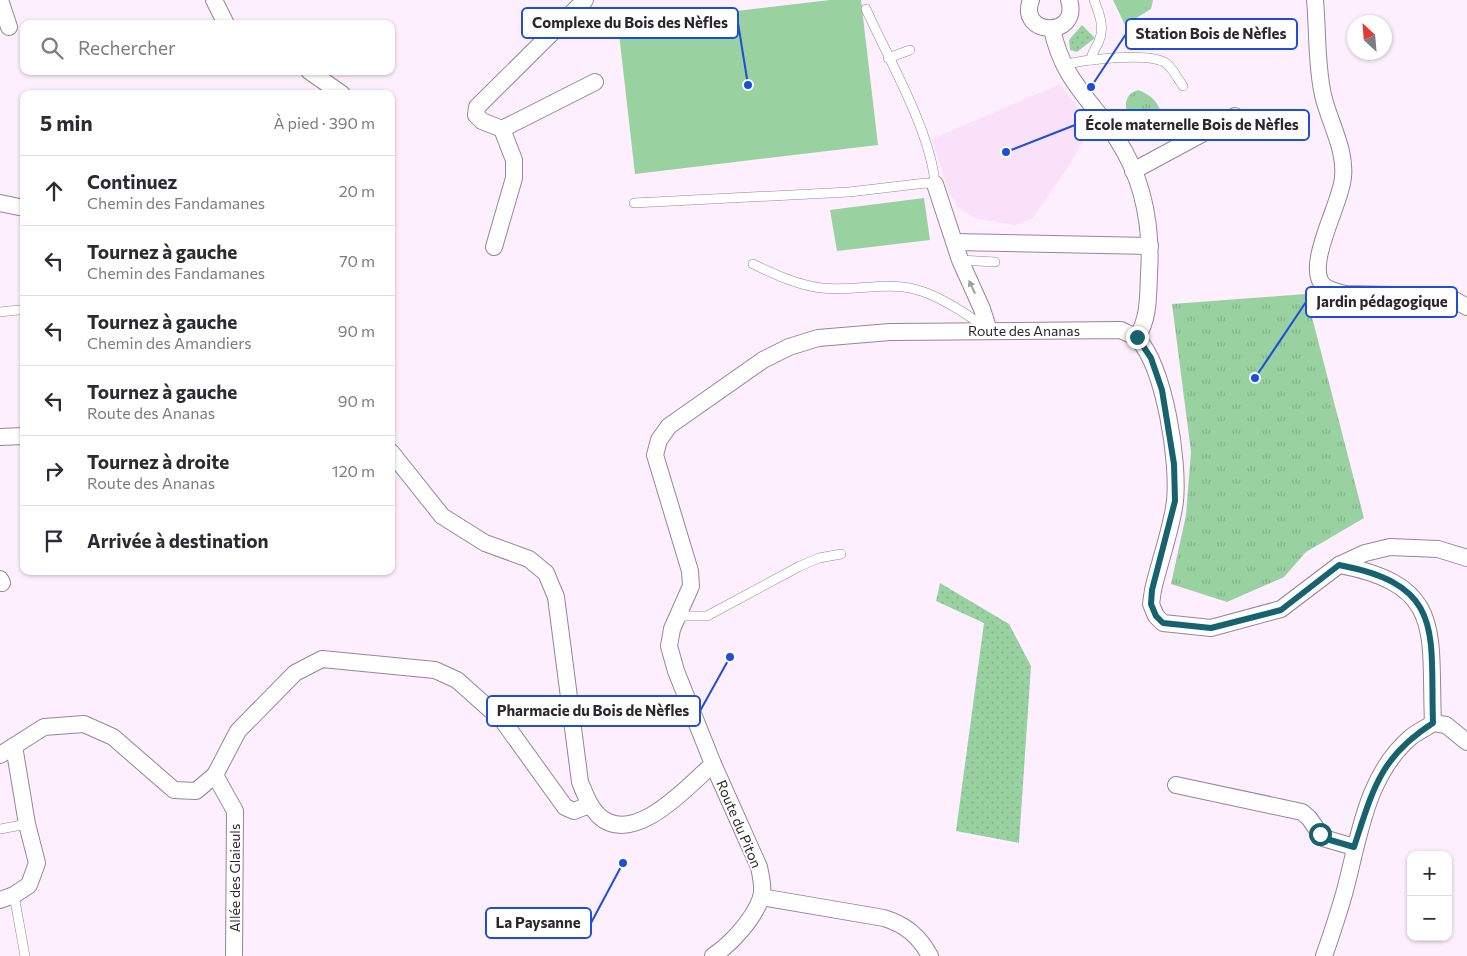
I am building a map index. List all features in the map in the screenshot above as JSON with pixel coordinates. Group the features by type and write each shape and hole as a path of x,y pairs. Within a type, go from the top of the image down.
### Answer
{"street":[{"path":"0,0 9,27"},
{"path":"214,0 224,20"},
{"path":"494,247 514,178 514,160 502,129 482,121 476,115 477,107 585,0"},
{"path":"1031,0 1030,13 1035,22 1042,27 1052,29 1059,27 1068,18 1071,6 1069,0"},
{"path":"1315,0 1323,95 1341,154 1344,176 1340,196 1317,262 1320,280 1332,291 1345,294 1440,296 1451,298 1467,307"},
{"path":"1052,29 1062,65 1118,140 1133,171 1148,212 1150,246 1147,310 1143,328 1137,337 1151,358 1162,390 1174,464 1175,501 1152,590 1151,604 1156,616 1163,623 1211,628 1281,610 1339,565 1365,553 1390,547 1438,549 1467,558"},
{"path":"315,75 336,90"},
{"path":"502,129 595,82"},
{"path":"1133,171 1235,116"},
{"path":"935,184 960,260 990,331"},
{"path":"0,203 20,207"},
{"path":"954,242 1150,246"},
{"name":"Route des Ananas","path":"713,764 668,646 691,586 690,571 655,455 659,440 668,426 762,360 789,347 810,340 890,332 990,331 1121,330 1137,337"},
{"path":"0,437 20,436"},
{"path":"395,457 442,516 485,543 529,558 546,573 556,597 580,782 589,805 600,817 609,822 625,824 637,822 656,814 713,764"},
{"path":"1339,565 1362,570 1383,578 1409,593 1421,606 1429,630 1433,723"},
{"path":"0,755 44,727 84,724 113,737 174,790 196,791 215,775 238,731 295,673 322,660 435,670 457,680 503,721 565,807 574,811 589,805"},
{"path":"1324,956 1344,893 1354,847 1373,788 1388,764 1411,737 1433,723 1446,725 1467,742"},
{"path":"7,897 28,886 37,863 27,824 14,746"},
{"name":"Route du Piton","path":"713,764 759,867 762,882 761,897"},
{"name":"Allée des Glaieuls","path":"215,775 235,811 234,956"},
{"path":"1176,784 1302,812 1309,818 1323,838 1354,847"},
{"path":"713,956 724,948 750,918 761,897 884,918 899,923 917,936 930,956"}],"lane":[{"path":"1091,60 1092,52 1099,42 1102,22 1094,0"},
{"path":"634,203 849,192 926,183 935,184 934,167 907,95 866,9"},
{"path":"888,58 910,50"},
{"path":"1062,65 1091,60 1145,57 1166,63 1183,86"},
{"path":"960,260 995,262"},
{"path":"753,264 794,282 824,288 889,286 922,291 961,310 990,331"},
{"path":"0,312 18,310"},
{"path":"678,616 689,618 707,616 800,566 819,558 841,554"},
{"path":"0,829 27,824"},
{"path":"7,897 26,956"}],"shaded area":[{"path":"1060,84 1091,127 1069,166 1032,219 1016,225 977,219 958,208 948,191 932,139"}],"green space":[{"path":"830,0 861,0 878,145 635,174 618,25"},
{"path":"1113,0 1153,0 1151,9 1125,25"},
{"path":"1082,25 1095,38 1077,52 1070,50 1069,40"},
{"path":"1138,90 1150,96 1161,111 1161,131 1153,136 1136,130 1126,108 1128,98"},
{"path":"924,198 930,240 837,251 830,210"},
{"path":"1306,294 1364,518 1306,552 1284,577 1227,602 1171,584 1186,515 1191,452 1172,304"},
{"path":"940,583 1009,624 1031,666 1019,843 956,831 984,623 936,601"}],"place":[{"name":"Complexe du Bois des Nèfles","path":"748,85"},
{"name":"Station Bois de Nèfles","path":"1091,87"},
{"name":"École maternelle Bois de Nèfles","path":"1006,152"},
{"name":"Jardin pédagogique","path":"1255,378"},
{"name":"Pharmacie du Bois de Nèfles","path":"730,657"},
{"name":"La Paysanne","path":"623,863"}],"route":[{"path":"1137,337 1151,358 1162,390 1168,417 1174,464 1175,501 1152,590 1151,604 1156,616 1163,623 1211,628 1281,610 1339,565 1362,570 1402,588 1415,598 1425,614 1429,630 1433,723 1411,737 1393,756 1373,788 1354,847 1323,838 1320,834"}]}
